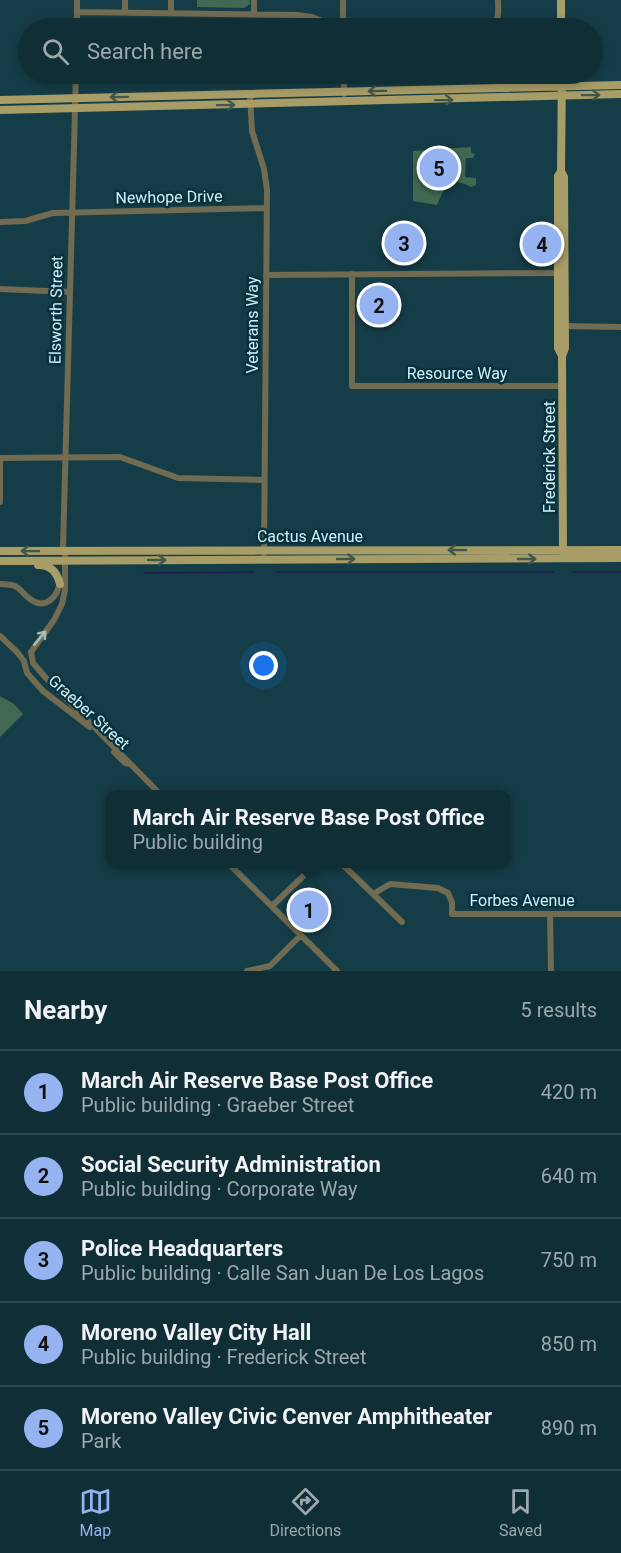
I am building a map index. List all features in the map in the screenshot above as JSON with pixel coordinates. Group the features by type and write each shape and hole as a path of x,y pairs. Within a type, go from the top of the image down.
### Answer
{"main road":[{"path":"561,0 561,18"},
{"path":"0,100 621,85"},
{"name":"Frederick Street","path":"562,86 561,171 558,177 558,188 565,348 562,356 563,554"},
{"path":"166,106 170,101 189,100 205,94"},
{"path":"0,110 621,94"},
{"path":"128,107 139,102 157,102 162,96"},
{"name":"Frederick Street","path":"561,171 564,177 564,229 558,348 562,356"},
{"path":"558,188 561,194 564,229"},
{"name":"Cactus Avenue","path":"0,550 264,550 563,554 621,558"},
{"name":"Cactus Avenue","path":"0,561 264,560 563,554 621,550"},
{"path":"15,562 48,567 57,575 60,584"}],"street":[{"path":"76,0 77,18"},
{"path":"124,0 125,12"},
{"path":"171,0 171,13"},
{"path":"254,0 254,14"},
{"path":"343,0 343,18"},
{"path":"496,18 498,0"},
{"path":"77,12 305,15 312,18"},
{"name":"Elsworth Street","path":"63,561 76,84"},
{"path":"344,84 344,102"},
{"name":"Veterans Way","path":"250,94 254,141 266,177 267,208 264,560"},
{"name":"Newhope Drive","path":"0,222 25,221 52,213 267,208"},
{"path":"266,275 561,273"},
{"name":"Resource Way","path":"352,274 352,386 562,386"},
{"path":"0,290 69,292"},
{"path":"564,326 621,327"},
{"path":"0,502 0,458 120,457 178,478 264,480"},
{"path":"36,607 56,595 63,561"},
{"name":"Graeber Street","path":"63,561 62,604 50,627 31,652 32,660 38,669 155,790"},
{"path":"0,584 15,586 32,601 45,603"},
{"name":"Graeber Street","path":"0,636 17,652 32,677 44,690 92,728 125,763 130,764"},
{"path":"233,868 337,971"},
{"path":"272,906 312,868"},
{"path":"346,868 402,922"},
{"name":"Forbes Avenue","path":"373,894 390,884 438,888 448,893 452,902 452,914 621,914"},
{"path":"550,914 551,971"},
{"path":"247,971 270,966 301,935"}],"green space":[{"path":"197,0 250,0 250,4 244,8 197,7"},
{"path":"471,147 471,153 475,154 473,158 466,158 465,177 476,178 476,185 471,187 458,182 449,184 437,205 413,201 413,151"},
{"path":"0,696 14,704 23,714 0,737"}],"waterway":[{"path":"144,573 254,572"},
{"path":"277,572 553,572"},
{"path":"573,572 621,572"}],"place":[{"name":"Moreno Valley Civic Cenver Amphitheater","path":"439,168"},
{"name":"Police Headquarters","path":"404,243"},
{"name":"Moreno Valley City Hall","path":"542,244"},
{"name":"Social Security Administration","path":"379,305"},
{"name":"March Air Reserve Base Post Office","path":"309,910"}]}
